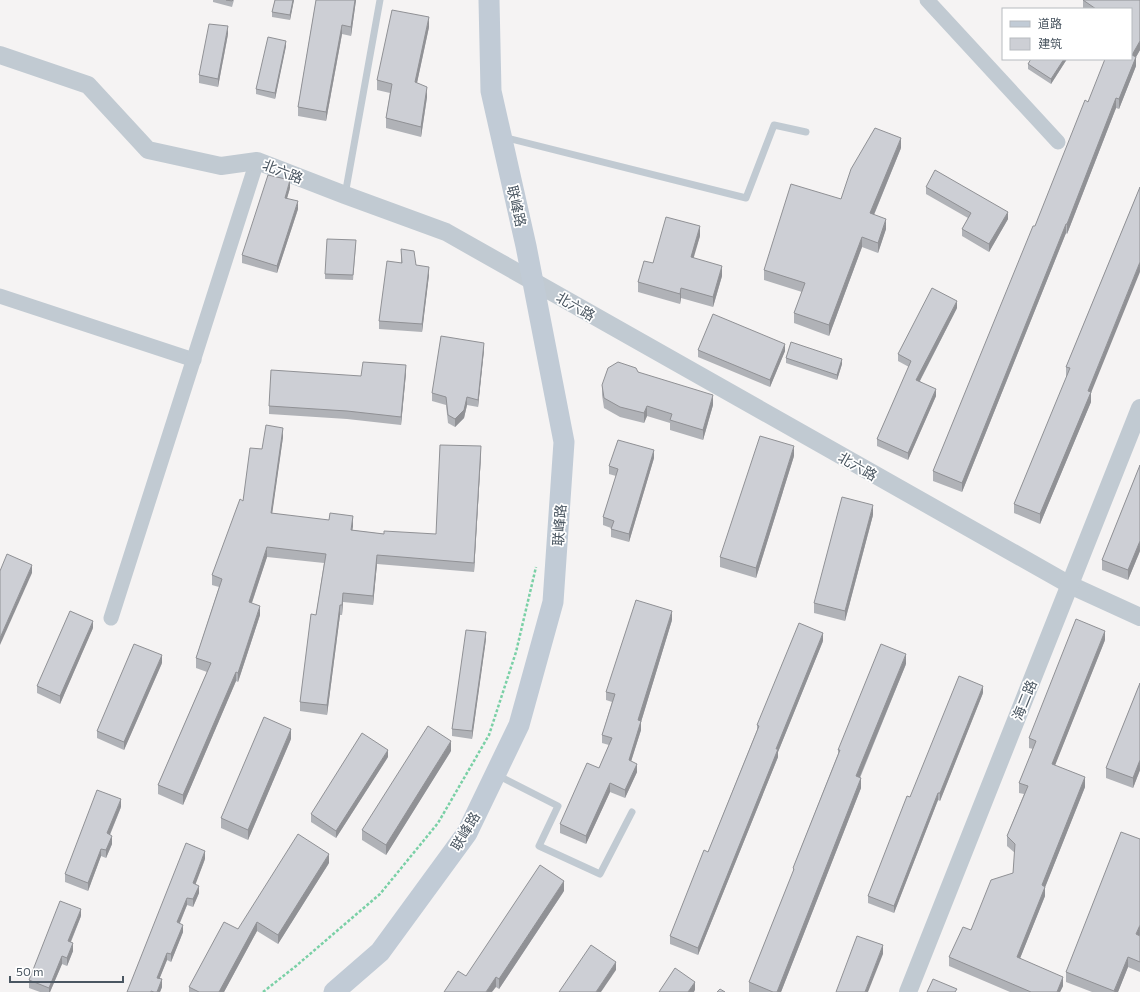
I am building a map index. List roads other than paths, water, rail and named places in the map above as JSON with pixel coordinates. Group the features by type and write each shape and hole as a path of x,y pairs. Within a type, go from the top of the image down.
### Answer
{"main road":[{"name":"联峰路","path":"334,992 380,952 467,833 519,724 553,602 564,442 533,282 491,91 489,0"}],"street":[{"path":"927,0 1058,142"},
{"name":"北六路","path":"0,55 88,85 148,150 221,166 257,161 446,232 1070,585 1140,617"},
{"path":"111,618 257,161"},
{"path":"0,296 194,360"},
{"name":"海二路","path":"908,992 1140,408"}],"lane":[{"path":"345,195 380,0"},
{"path":"501,136 746,198 774,125 806,132"},
{"path":"495,774 558,806 539,846 600,874 632,812"}]}
